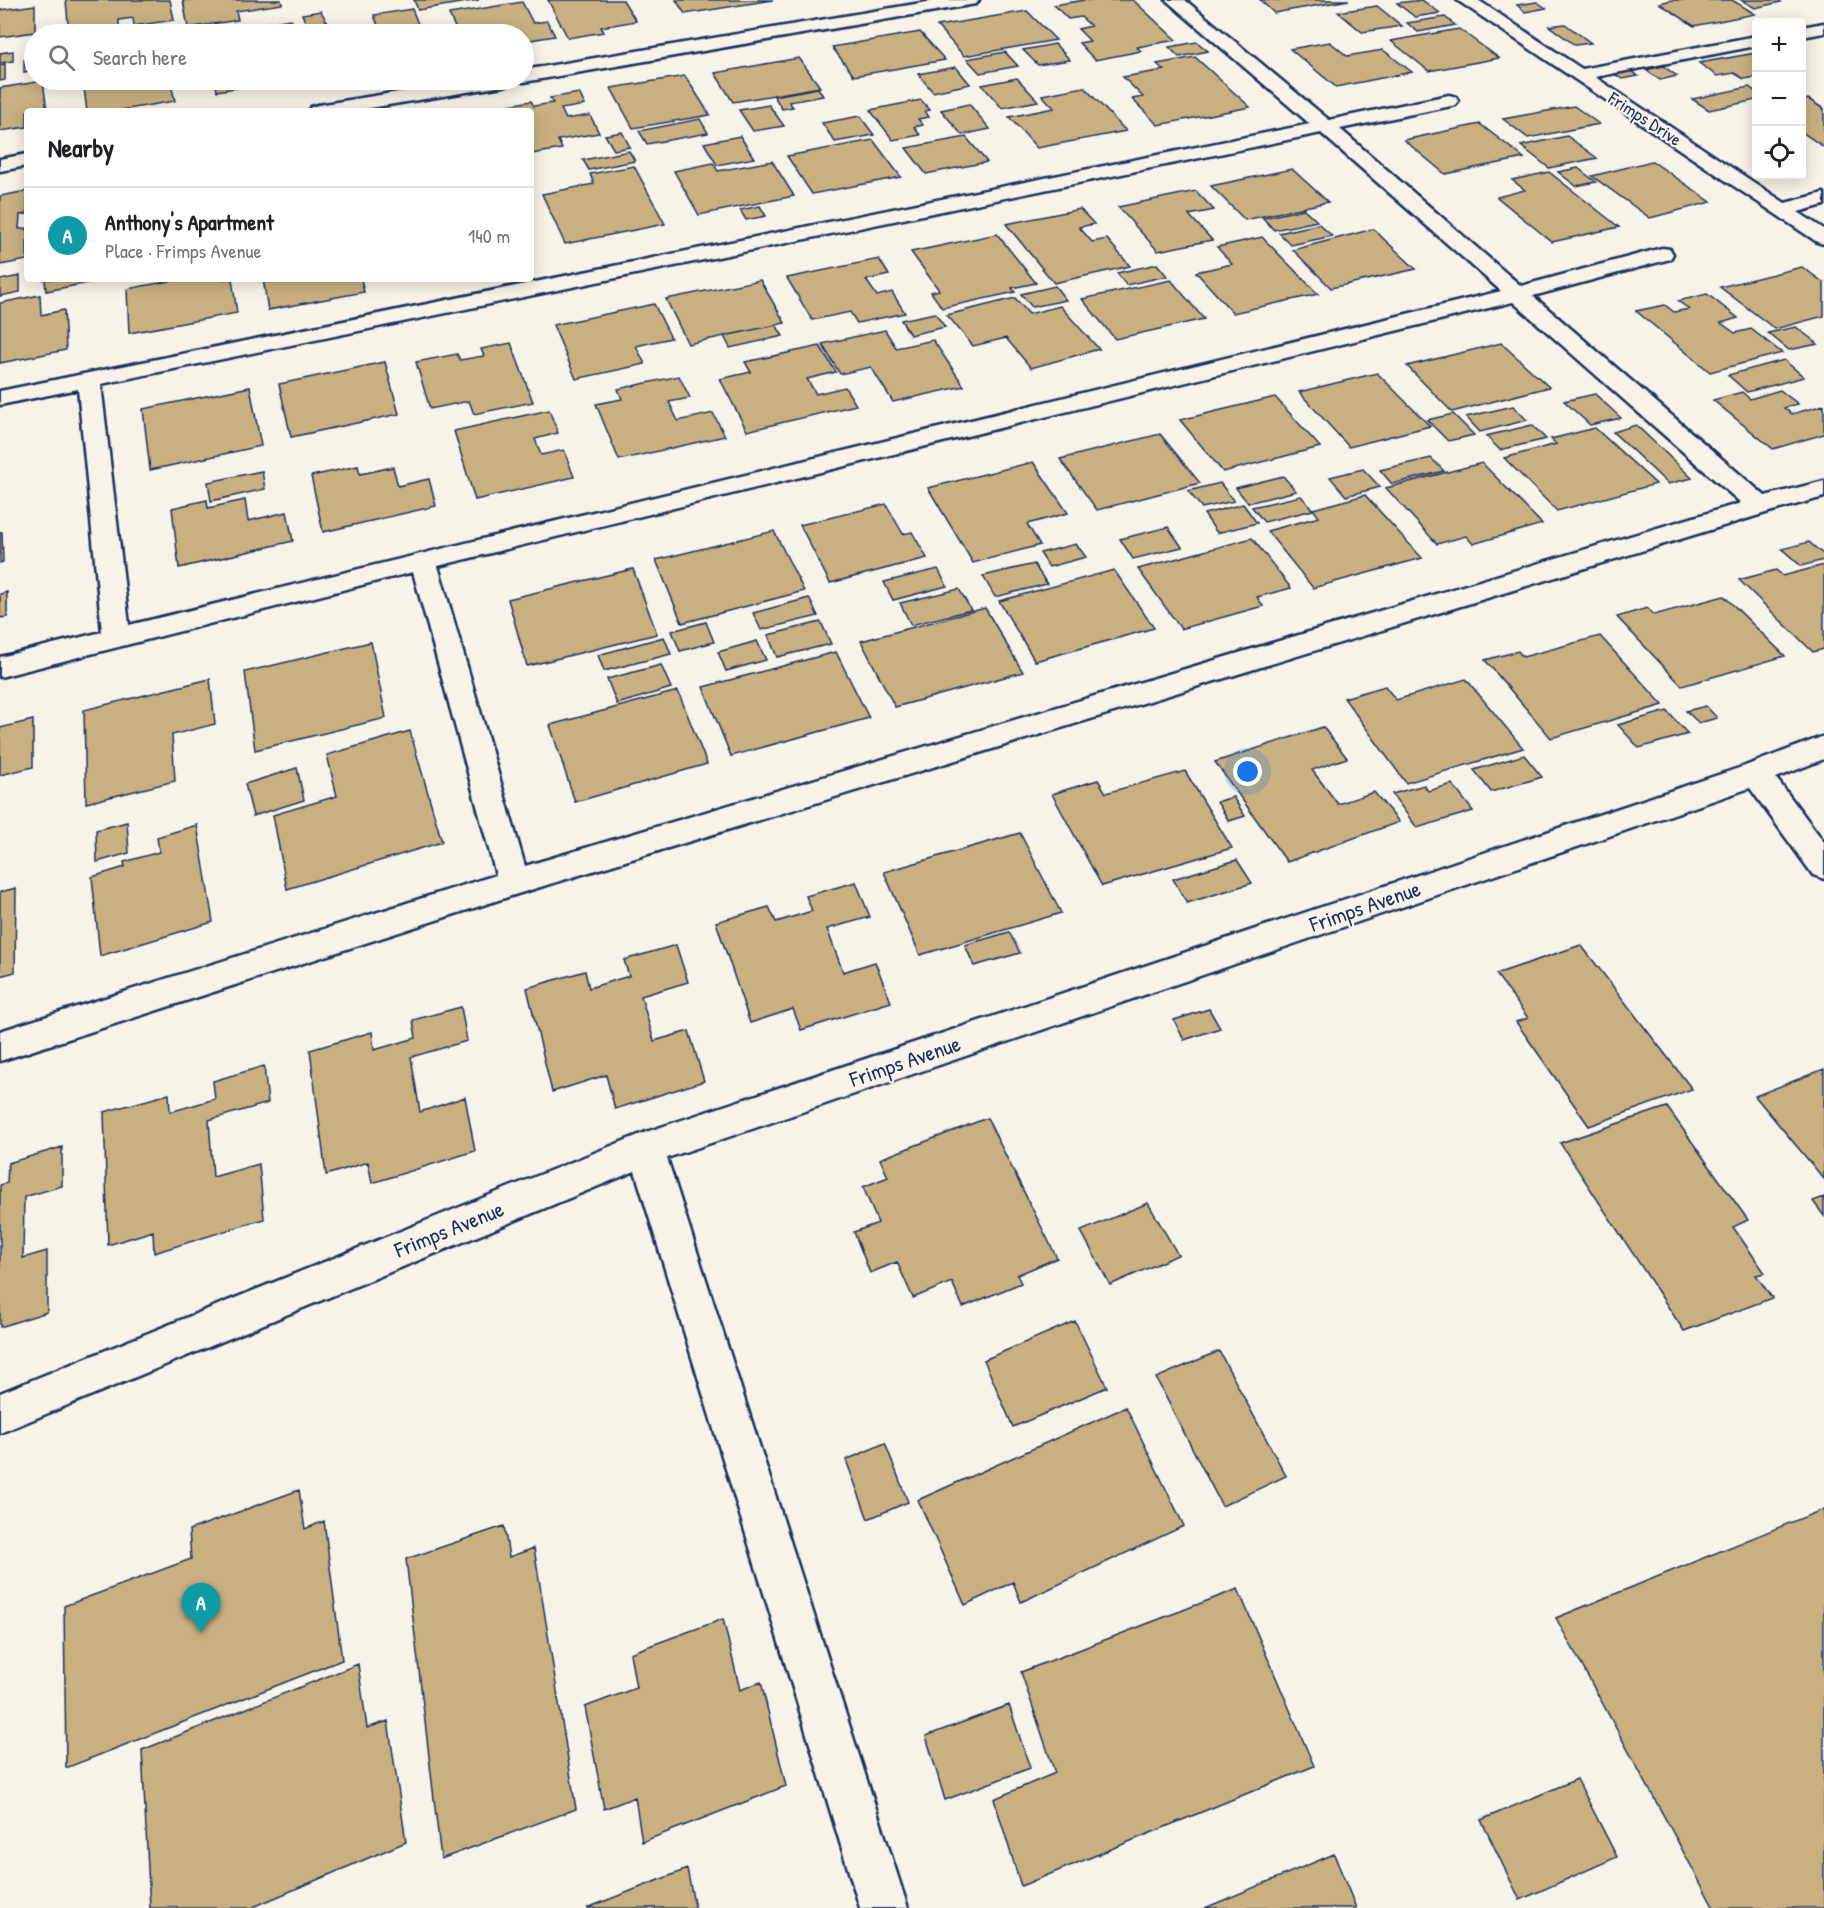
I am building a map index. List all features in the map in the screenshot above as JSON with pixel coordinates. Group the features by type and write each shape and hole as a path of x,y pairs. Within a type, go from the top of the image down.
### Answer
{"street":[{"path":"534,74 970,0"},
{"path":"1175,0 1326,127 1760,506"},
{"name":"Frimps Drive","path":"1466,0 1784,209 1824,238"},
{"path":"1806,31 1824,28"},
{"path":"1578,75 1752,42"},
{"path":"336,108 443,90"},
{"path":"0,398 1449,100"},
{"path":"0,165 24,161"},
{"path":"1784,209 1824,200"},
{"path":"0,667 423,561 1517,294 1662,254"},
{"path":"89,379 116,637"},
{"path":"0,1046 514,882 1760,506 1824,489"},
{"path":"423,561 514,882"},
{"name":"Frimps Avenue","path":"0,1413 646,1149 1756,774 1824,747"},
{"path":"1756,774 1824,866"},
{"path":"646,1149 884,1908"}],"building":[{"path":"66,0 170,0 174,20 134,24 133,18 119,20 119,24 68,24"},
{"path":"183,0 281,0 282,4 236,11 238,20 213,24 187,24"},
{"path":"414,0 479,0 418,10"},
{"path":"548,0 623,0 636,21 601,27 604,32 568,38"},
{"path":"676,0 773,0 685,14"},
{"path":"1085,0 1133,0 1176,40 1137,47 1141,51 1095,60 1079,43 1090,41 1078,29 1091,26 1081,17 1068,19 1054,5"},
{"path":"1260,0 1349,0 1274,13"},
{"path":"1422,0 1440,13 1415,17 1397,3"},
{"path":"1672,0 1732,0 1755,14 1694,26 1659,3"},
{"path":"1741,0 1778,0 1781,2 1755,8"},
{"path":"522,2 533,23 547,21 555,36 534,39 534,24 454,24 449,14"},
{"path":"1537,2 1546,8 1525,12 1517,5"},
{"path":"35,5 35,24 24,24 24,34 0,37 0,10"},
{"path":"1377,6 1402,26 1362,32 1338,12"},
{"path":"412,9 418,24 377,24 374,15"},
{"path":"321,11 328,24 306,24 302,14"},
{"path":"1027,11 1056,40 964,56 937,26"},
{"path":"1445,17 1455,25 1418,32 1407,23"},
{"path":"291,19 293,24 258,24"},
{"path":"1565,24 1591,43 1575,45 1549,26"},
{"path":"1459,29 1499,58 1429,71 1391,41"},
{"path":"920,32 945,60 854,76 832,47"},
{"path":"1197,42 1208,51 1179,57 1169,47"},
{"path":"1330,42 1347,56 1383,50 1412,72 1336,87 1290,49"},
{"path":"1055,44 1070,60 1038,65 1023,50"},
{"path":"13,51 13,61 0,63 0,53"},
{"path":"1005,52 1018,66 980,73 967,59"},
{"path":"1752,54 1752,78 1744,79 1734,73 1717,76 1699,63"},
{"path":"1195,57 1250,107 1158,125 1132,99 1143,97 1123,77 1164,70 1157,64"},
{"path":"799,58 820,87 733,102 715,73"},
{"path":"5,64 5,80 0,81 0,65"},
{"path":"1663,66 1677,76 1660,80 1646,70"},
{"path":"956,67 970,84 933,92 918,74"},
{"path":"1629,70 1638,76 1622,79 1613,73"},
{"path":"685,76 710,115 633,128 611,88"},
{"path":"1017,78 1038,101 1002,108 982,85"},
{"path":"24,84 24,90 44,90 47,108 24,108 24,127 0,131 0,88"},
{"path":"1084,87 1126,131 1037,148 1009,117 1054,108 1042,95"},
{"path":"1749,87 1752,89 1752,101 1709,110 1692,99"},
{"path":"818,88 823,96 789,102 793,107 782,109 774,96"},
{"path":"84,90 172,90 175,101 134,108 87,108"},
{"path":"579,93 585,105 561,109 566,119 590,115 599,133 558,140 562,149 534,154 534,108 505,108 504,106 531,101 534,106 553,103 550,98"},
{"path":"921,100 930,110 925,111 929,117 918,119 923,125 914,127 920,135 893,140 870,110"},
{"path":"1806,100 1824,109 1824,147 1806,135"},
{"path":"969,104 990,129 962,135 941,110"},
{"path":"769,105 784,126 753,131 739,110"},
{"path":"1574,106 1599,124 1528,138 1503,119"},
{"path":"860,116 874,135 835,142 822,123"},
{"path":"700,119 708,133 647,144 639,131"},
{"path":"1480,124 1524,158 1445,174 1404,140"},
{"path":"622,132 630,147 614,150 605,135"},
{"path":"740,136 754,158 717,165 704,143"},
{"path":"1567,136 1597,158 1549,168 1521,146"},
{"path":"966,137 987,162 926,174 906,148"},
{"path":"873,140 901,177 812,194 787,156"},
{"path":"629,151 635,161 589,170 583,160"},
{"path":"772,161 794,196 699,215 674,171 713,163 718,171"},
{"path":"1652,161 1711,202 1650,218 1592,176"},
{"path":"634,166 665,224 565,244 542,194 594,184 590,174"},
{"path":"1578,168 1596,182 1576,186 1558,172"},
{"path":"1292,169 1328,202 1245,220 1211,186"},
{"path":"1549,172 1619,227 1552,242 1497,197 1525,190 1512,180"},
{"path":"1196,191 1214,210 1189,215 1212,240 1158,251 1118,207"},
{"path":"24,192 24,214 20,215 19,229 24,228 24,261 0,265 0,196"},
{"path":"760,206 766,216 746,220 740,210"},
{"path":"1080,209 1094,224 1079,227 1092,242 1107,239 1130,266 1054,283 1006,224"},
{"path":"1304,209 1317,221 1274,230 1263,218"},
{"path":"1319,224 1332,236 1291,245 1279,233"},
{"path":"1373,229 1416,269 1331,288 1293,250"},
{"path":"997,234 1036,283 1012,288 1015,292 942,308 931,292 939,290 911,252"},
{"path":"1262,237 1318,294 1233,313 1196,272 1232,264 1217,247"},
{"path":"879,259 889,275 866,280 877,296 892,292 905,313 857,323 850,312 812,320 787,278"},
{"path":"1157,264 1167,276 1126,285 1117,273"},
{"path":"1802,267 1824,283 1824,316 1775,329 1720,287"},
{"path":"20,276 20,292 0,296 0,280"},
{"path":"760,280 785,323 688,344 666,299"},
{"path":"1171,280 1204,319 1115,339 1082,299"},
{"path":"45,282 92,282 46,291"},
{"path":"164,282 232,282 237,313 129,333 127,289"},
{"path":"263,282 362,282 364,292 268,310"},
{"path":"1055,286 1066,300 1032,307 1021,294"},
{"path":"1707,294 1738,318 1721,323 1735,333 1751,329 1782,353 1710,372 1636,311 1665,305 1674,312 1689,309 1678,301"},
{"path":"40,295 41,315 64,310 66,350 0,363 0,303"},
{"path":"1015,298 1029,314 1060,306 1099,349 1031,368 1006,338 973,346 947,315"},
{"path":"654,304 671,338 636,346 645,364 576,379 553,325"},
{"path":"935,313 945,327 910,335 901,320"},
{"path":"776,325 783,336 730,348 724,336"},
{"path":"1796,327 1818,344 1789,350 1768,333"},
{"path":"885,330 896,348 933,340 964,386 893,402 871,367 840,374 822,344"},
{"path":"511,343 533,402 474,414 469,401 430,409 416,362 457,354 460,360 484,356 481,349"},
{"path":"1501,343 1549,387 1452,412 1407,366"},
{"path":"820,346 836,372 807,379 816,394 845,387 856,405 747,431 720,379 751,372 745,362"},
{"path":"1784,360 1804,377 1747,392 1728,375"},
{"path":"385,362 399,414 291,437 279,384"},
{"path":"1377,373 1430,426 1349,447 1299,392"},
{"path":"679,376 690,398 669,402 678,421 713,413 725,436 619,460 596,404 622,399 618,389"},
{"path":"250,387 261,446 150,470 143,409"},
{"path":"1780,390 1798,404 1784,408 1792,414 1824,405 1824,434 1773,449 1713,400 1742,392 1750,399"},
{"path":"1595,394 1621,418 1590,425 1564,401"},
{"path":"1275,397 1320,447 1223,472 1180,420"},
{"path":"1513,406 1527,420 1480,432 1466,417"},
{"path":"549,410 558,433 535,439 541,455 564,450 574,477 475,500 454,431"},
{"path":"1453,414 1474,435 1448,441 1427,420"},
{"path":"1532,425 1546,439 1500,450 1486,436"},
{"path":"1636,425 1692,478 1668,484 1613,432"},
{"path":"1595,428 1656,484 1557,511 1504,458 1556,444 1551,439"},
{"path":"1160,434 1200,483 1097,510 1060,459"},
{"path":"1431,458 1444,471 1392,484 1380,470"},
{"path":"1033,462 1068,513 1027,524 1040,545 973,563 928,488"},
{"path":"1482,463 1542,524 1473,544 1466,536 1437,544 1386,488"},
{"path":"358,466 360,474 393,467 398,486 429,479 436,506 323,532 311,476"},
{"path":"1363,469 1380,487 1346,496 1330,477"},
{"path":"262,471 265,489 211,501 208,482"},
{"path":"1283,476 1296,491 1248,503 1236,488"},
{"path":"1220,483 1234,501 1202,508 1188,491"},
{"path":"1365,495 1422,558 1313,588 1267,531 1319,517 1313,509"},
{"path":"1301,496 1313,510 1264,522 1252,507"},
{"path":"207,500 208,508 245,500 248,521 287,512 293,541 179,568 172,508"},
{"path":"886,504 903,534 912,532 927,558 830,583 800,525"},
{"path":"1243,504 1257,523 1217,533 1204,514"},
{"path":"1168,527 1182,547 1133,559 1120,539"},
{"path":"774,531 804,591 682,623 656,560"},
{"path":"0,532 2,532 3,562 0,563"},
{"path":"1252,538 1291,588 1257,597 1263,606 1181,629 1138,569"},
{"path":"1809,542 1824,555 1824,560 1801,566 1782,549"},
{"path":"1076,544 1086,557 1049,567 1040,553"},
{"path":"1034,564 1047,584 995,597 983,576"},
{"path":"1824,565 1824,649 1813,652 1739,580 1776,570 1783,576"},
{"path":"633,569 657,634 527,666 508,599"},
{"path":"938,569 947,586 893,600 884,582"},
{"path":"1114,570 1154,628 1035,661 999,601"},
{"path":"959,589 971,610 911,625 900,603"},
{"path":"7,592 7,617 0,618 0,594"},
{"path":"1724,596 1785,656 1682,686 1617,617 1647,608 1654,615"},
{"path":"809,598 818,616 761,630 753,613"},
{"path":"985,608 1023,672 895,707 861,641"},
{"path":"706,622 714,642 680,651 672,631"},
{"path":"821,622 831,644 777,657 768,635"},
{"path":"1600,636 1663,705 1551,738 1485,660 1518,651 1523,657"},
{"path":"664,637 671,654 604,671 598,655"},
{"path":"757,641 766,660 726,671 718,652"},
{"path":"371,642 386,718 255,750 245,672"},
{"path":"836,652 869,718 731,756 703,687"},
{"path":"661,665 671,688 617,704 607,679"},
{"path":"210,679 215,724 172,735 175,781 86,803 84,710"},
{"path":"1466,679 1523,748 1406,783 1344,698 1385,686 1396,700"},
{"path":"678,691 707,764 575,802 550,725"},
{"path":"1706,706 1717,718 1699,723 1686,711"},
{"path":"1667,711 1688,734 1639,748 1618,725"},
{"path":"33,720 33,767 0,775 0,728"},
{"path":"1323,727 1347,758 1312,770 1338,804 1374,792 1399,822 1287,862 1215,762"},
{"path":"410,731 442,842 287,889 273,815 337,796 327,755"},
{"path":"1524,755 1542,777 1491,792 1474,770"},
{"path":"297,768 304,800 253,816 245,784"},
{"path":"1185,771 1232,848 1102,886 1052,794 1098,780 1106,793"},
{"path":"1452,784 1473,811 1417,828 1392,794 1424,785 1428,791"},
{"path":"1233,797 1245,816 1229,821 1217,802"},
{"path":"127,822 129,853 97,862 96,830"},
{"path":"197,825 213,922 100,956 92,877 125,867 124,862 159,852 157,837"},
{"path":"1020,833 1061,913 920,955 884,872"},
{"path":"1237,860 1252,883 1187,903 1173,879"},
{"path":"856,882 870,917 827,929 843,972 875,962 891,1002 801,1030 793,1009 750,1023 716,922 769,907 776,922 812,911 806,896"},
{"path":"16,888 15,972 0,976 0,892"},
{"path":"1009,932 1020,953 974,966 965,945"},
{"path":"676,945 688,982 641,996 654,1041 689,1031 704,1081 615,1109 606,1075 552,1092 527,988 585,971 589,988 629,976 624,960"},
{"path":"1581,945 1692,1089 1589,1126 1516,1022 1528,1018 1496,974"},
{"path":"461,1007 467,1041 411,1057 420,1112 465,1097 475,1151 372,1183 368,1162 326,1175 310,1050 372,1032 374,1050 416,1038 413,1020"},
{"path":"1209,1009 1220,1028 1184,1040 1174,1020"},
{"path":"264,1066 268,1103 209,1120 213,1177 259,1164 264,1219 154,1253 153,1231 108,1245 104,1112 169,1094 170,1112 215,1099 213,1081"},
{"path":"1824,1069 1824,1179 1755,1096"},
{"path":"1667,1107 1748,1220 1733,1227 1765,1273 1756,1275 1772,1298 1684,1331 1560,1143"},
{"path":"987,1118 1057,1258 1017,1275 1021,1283 963,1307 952,1282 913,1298 897,1262 870,1273 854,1232 878,1223 863,1187 888,1177 880,1159"},
{"path":"62,1147 62,1186 24,1197 23,1258 47,1251 47,1312 0,1327 0,1185 7,1183 8,1163"},
{"path":"1824,1197 1824,1216 1813,1201"},
{"path":"1148,1203 1178,1255 1110,1285 1081,1231"},
{"path":"1075,1321 1107,1387 1013,1427 984,1360"},
{"path":"1219,1351 1286,1476 1222,1506 1156,1378"},
{"path":"1126,1407 1184,1526 1021,1602 1013,1582 965,1605 918,1500"},
{"path":"885,1443 908,1502 868,1519 846,1460"},
{"path":"299,1490 305,1529 324,1521 342,1660 66,1768 64,1606 191,1559 189,1530"},
{"path":"1824,1509 1824,1908 1714,1908 1556,1618"},
{"path":"504,1526 509,1557 534,1548 576,1809 441,1859 406,1559"},
{"path":"1238,1589 1314,1766 1021,1886 994,1799 1055,1773 1021,1672"},
{"path":"723,1619 740,1690 761,1682 786,1786 642,1842 635,1797 604,1809 585,1707 636,1688 630,1653"},
{"path":"358,1664 367,1728 388,1721 406,1842 251,1908 150,1908 142,1750"},
{"path":"1009,1705 1030,1768 945,1800 926,1736"},
{"path":"1577,1779 1617,1857 1520,1900 1481,1820"},
{"path":"1334,1854 1356,1908 1205,1908"},
{"path":"687,1869 695,1908 587,1908"}],"place":[{"name":"Anthony's Apartment","path":"201,1633"}]}
